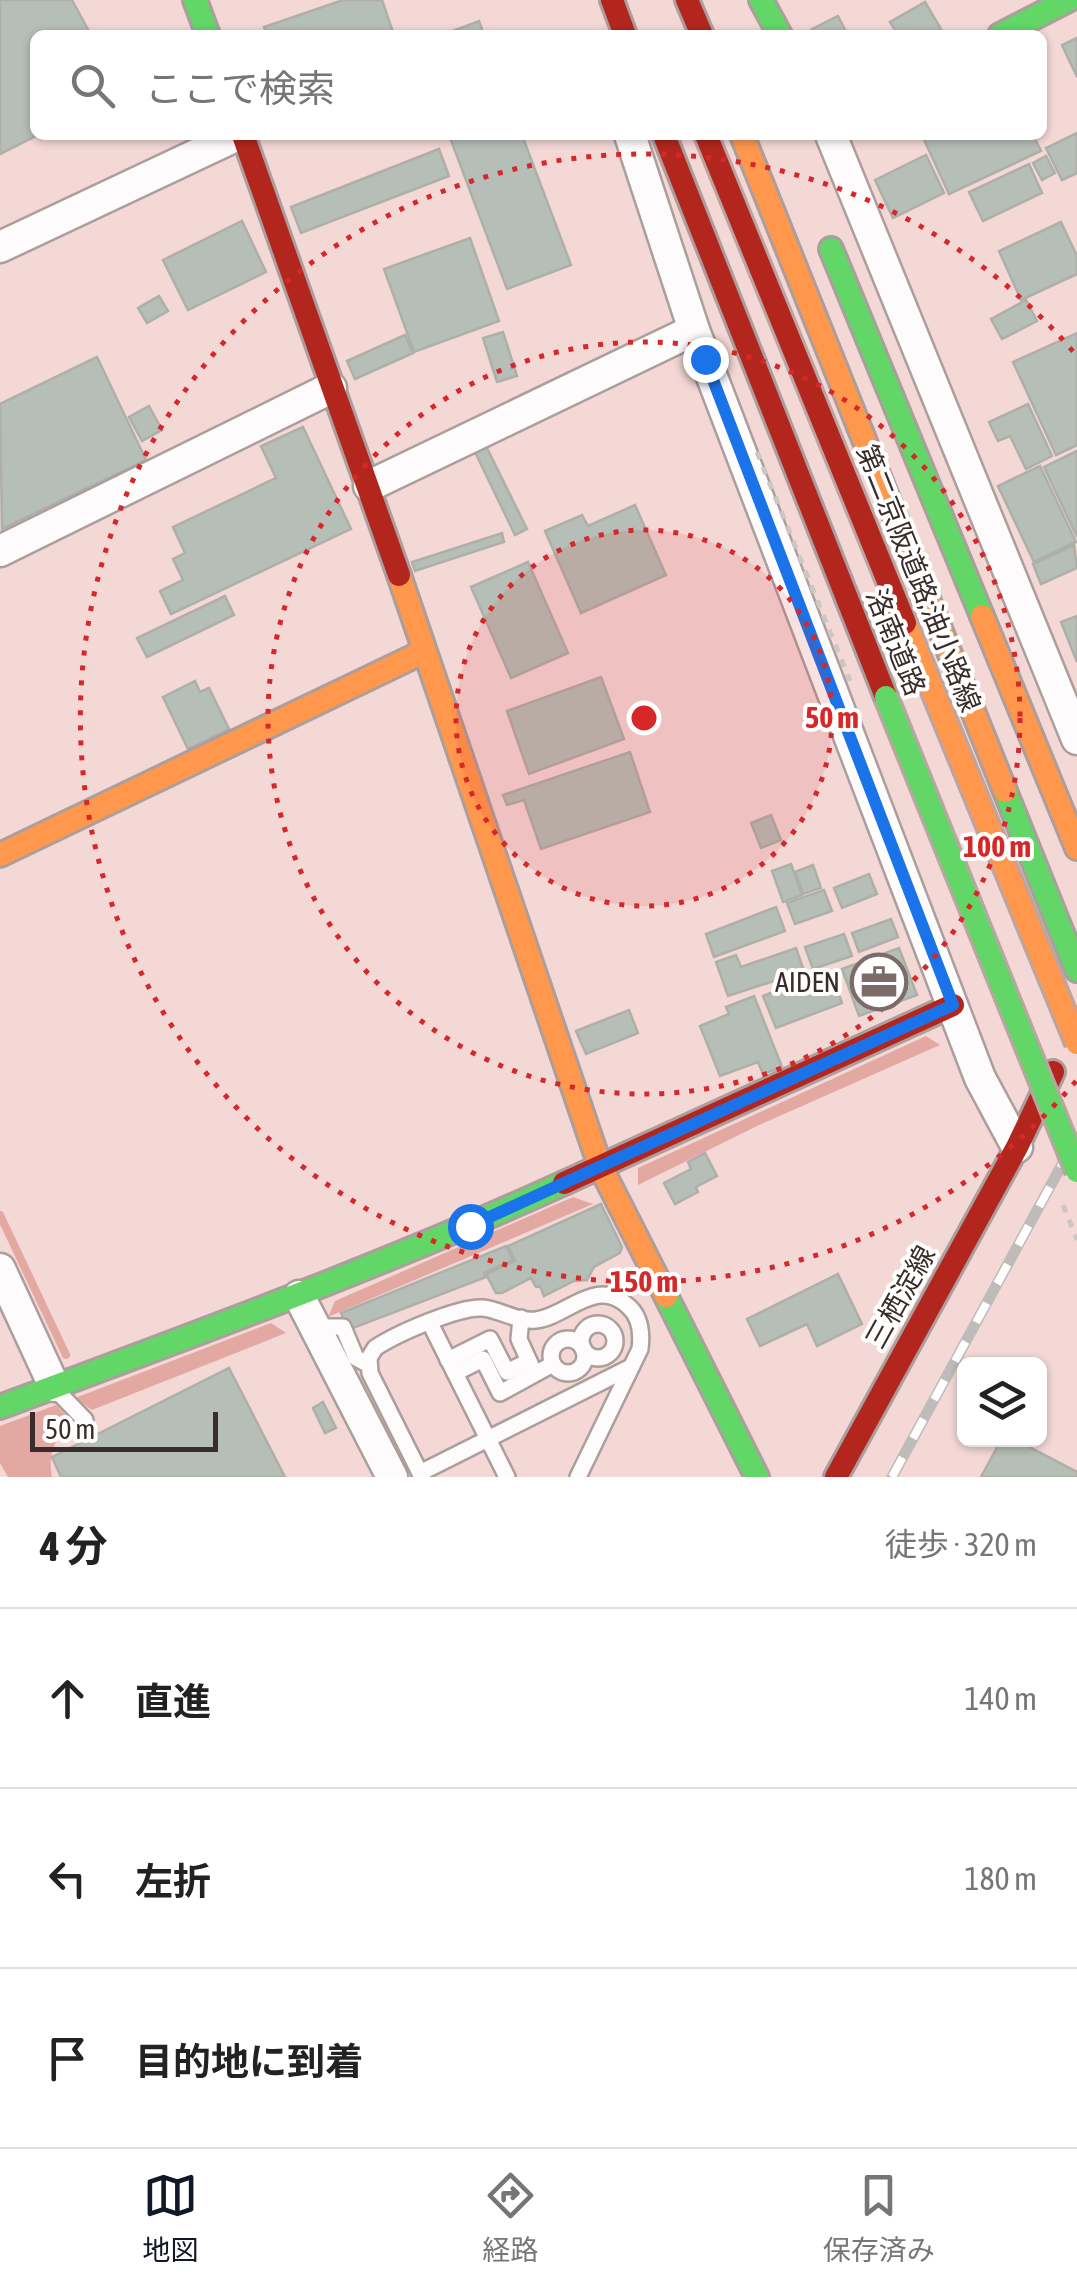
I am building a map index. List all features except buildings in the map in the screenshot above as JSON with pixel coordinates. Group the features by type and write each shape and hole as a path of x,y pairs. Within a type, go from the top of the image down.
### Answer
{"main road":[{"path":"195,0 206,30"},
{"path":"612,0 623,30"},
{"path":"687,0 700,30"},
{"path":"761,0 777,30"},
{"path":"1010,30 1068,0"},
{"path":"242,140 369,486 600,1166 758,1477"},
{"name":"洛南道路","path":"666,140 1077,1170"},
{"name":"第二京阪道路;油小路線","path":"708,140 1077,1044"},
{"name":"第二京阪道路;油小路線","path":"744,140 1077,970"},
{"path":"820,223 1077,848"},
{"path":"0,855 423,652"},
{"path":"0,1407 307,1310 470,1226 953,1005"},
{"name":"三栖淀線","path":"836,1477 1017,1146 1077,1021"}],"street":[{"path":"595,30 592,20 599,0"},
{"path":"0,247 229,140"},
{"path":"632,140 694,330 980,1078 1017,1146"},
{"path":"833,140 1077,739"},
{"path":"369,486 694,330"},
{"path":"0,551 331,388"},
{"path":"0,1269 57,1391"},
{"path":"307,1310 411,1476"}],"lane":[{"path":"578,1477 632,1366 642,1337 630,1307 606,1295 578,1301 540,1320 479,1308 430,1323 375,1348 369,1365 411,1476 632,1366"},
{"path":"578,1301 590,1326"},
{"path":"307,1310 342,1327 356,1358 369,1365"},
{"path":"521,1318 518,1339 535,1373"},
{"path":"430,1323 506,1477"},
{"path":"552,1364 551,1352 563,1340 574,1340 583,1348 590,1356 602,1358 615,1347 612,1330 602,1324 583,1332 583,1348 583,1364 576,1372 565,1373 552,1364"},
{"path":"451,1366 490,1338 507,1372 535,1373 552,1364"},
{"path":"57,1391 85,1420"}],"shaded area":[{"path":"0,0 1077,0 1077,1477 0,1477"},
{"path":"926,1036 940,1045 759,1125 638,1185 638,1168"},
{"path":"573,1197 593,1204 328,1317 335,1301"},
{"path":"271,1323 286,1333 92,1410 75,1398"},
{"path":"56,1405 71,1421 54,1446 52,1477 8,1477 0,1463 0,1426"}],"waterway":[{"path":"0,1215 66,1355"}],"railway":[{"path":"892,1477 1077,1137"}],"traffic: fast":[{"path":"195,0 206,30"},
{"path":"761,0 777,30"},
{"path":"1010,30 1068,0"},
{"path":"831,249 982,616"},
{"path":"886,697 1077,1171"},
{"path":"1005,791 1077,970"},
{"path":"0,1407 355,1272 564,1183"},
{"path":"666,1296 757,1477"}],"traffic: slow":[{"path":"744,140 1005,791"},
{"path":"399,575 600,1166 666,1296"},
{"path":"982,616 1077,848"},
{"path":"905,623 1077,1043"},
{"path":"0,855 423,652"}],"traffic: jam":[{"path":"612,0 623,30"},
{"path":"687,0 700,30"},
{"path":"245,140 399,575"},
{"path":"666,140 886,697"},
{"path":"708,140 905,623"},
{"path":"564,1183 953,1005"},
{"path":"836,1477 1017,1147 1053,1072"}],"place":[{"name":"AIDEN","path":"879,982"}],"route":[{"path":"470,1226 953,1005 705,359"}]}
